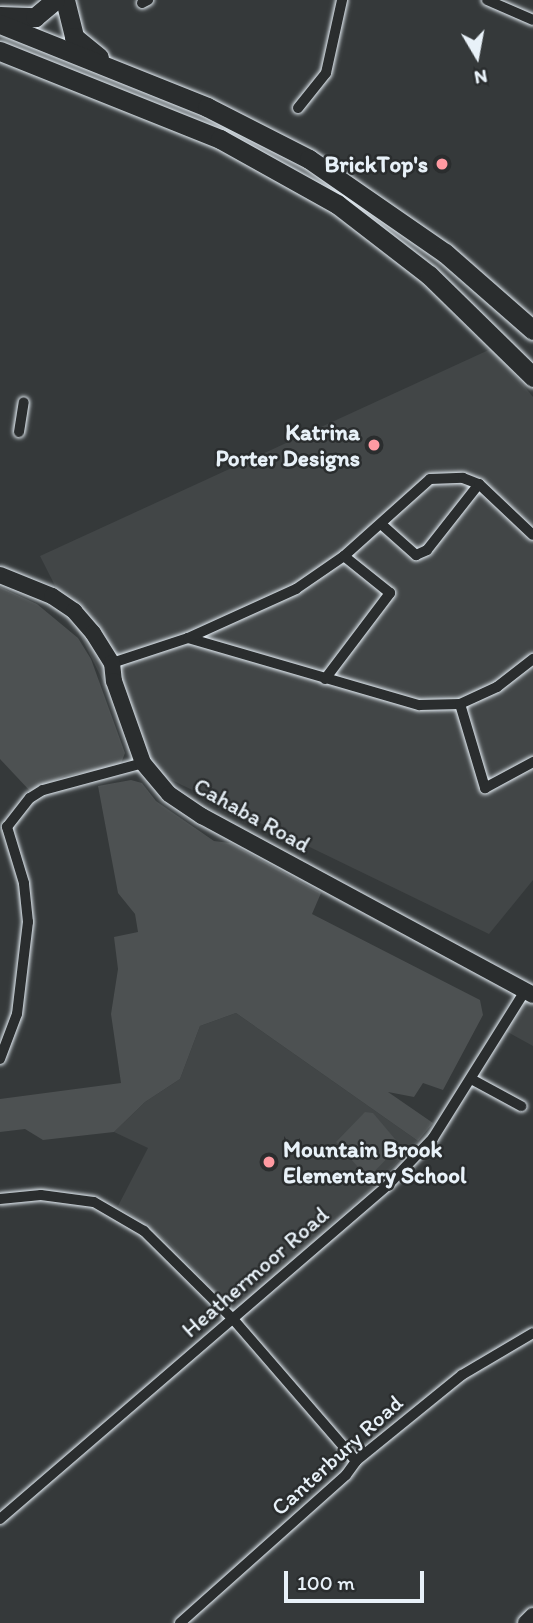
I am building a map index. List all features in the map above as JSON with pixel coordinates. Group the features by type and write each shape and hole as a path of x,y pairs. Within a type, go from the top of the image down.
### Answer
{"highway":[{"path":"0,16 36,18 55,0"},
{"path":"65,0 74,37 114,69"},
{"path":"0,24 250,127 340,178 445,253 533,330"},
{"path":"0,51 220,139 337,204 429,275 533,377"}],"street":[{"path":"298,108 326,73 342,0"},
{"path":"486,0 533,20"},
{"path":"19,432 24,402"},
{"path":"112,663 188,638 296,589 344,556 430,479 463,478 479,484 533,535"},
{"path":"381,524 416,555 427,550 479,484"},
{"path":"325,679 390,593 344,556"},
{"name":"Cahaba Road","path":"0,575 52,596 74,611 112,663 114,681 137,766 169,794 202,816 529,993"},
{"path":"188,638 419,705 460,704 497,687 533,659"},
{"path":"460,704 485,788 533,762"},
{"path":"0,1059 17,1014 29,922 24,883 4,828 30,798 57,784 137,766"},
{"name":"Heathermoor Road","path":"0,1519 388,1185 433,1138 529,993"},
{"path":"473,1080 521,1106"},
{"path":"0,1199 41,1195 94,1202 120,1214 144,1231 233,1319 356,1461"},
{"name":"Canterbury Road","path":"180,1623 346,1475 356,1461 462,1375 533,1333"},
{"path":"526,1623 533,1616"}],"shaded area":[{"path":"493,348 533,397 533,880 489,934 147,768 40,556"},
{"path":"0,587 37,604 78,638 91,659 125,753 120,766 65,776 30,791 0,759"},
{"path":"131,780 142,783 156,801 214,841 230,843 321,893 312,914 480,1000 483,1015 443,1090 423,1083 414,1097 388,1092 433,1123 418,1141 236,1013 200,1026 180,1079 145,1102 114,1132 43,1140 25,1129 0,1132 0,1099 121,1083 111,1014 118,969 114,937 138,932 135,914 118,893 98,786"},
{"path":"525,991 533,995 533,1046 502,1029"},
{"name":"Mountain Brook Elementary School","path":"236,1013 418,1141 373,1187 239,1309 226,1305 170,1244 118,1206 148,1148 114,1132 145,1102 180,1079 200,1026"},
{"path":"365,1112 373,1113 400,1145 371,1175 364,1174 336,1142"}],"place":[{"name":"BrickTop's","path":"442,164"},
{"name":"Katrina Porter Designs","path":"374,445"},
{"name":"Mountain Brook Elementary School","path":"269,1162"}]}
